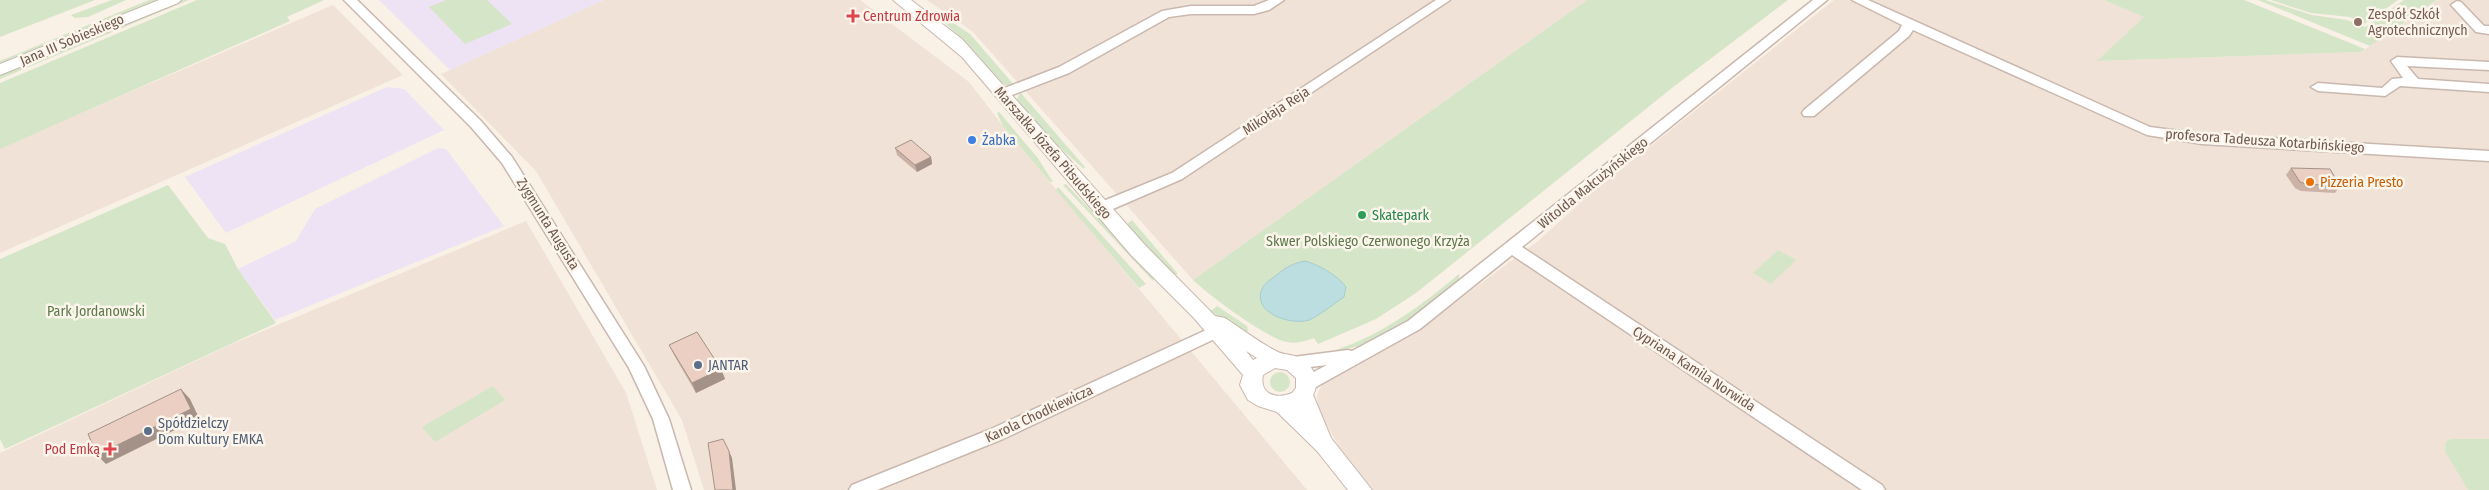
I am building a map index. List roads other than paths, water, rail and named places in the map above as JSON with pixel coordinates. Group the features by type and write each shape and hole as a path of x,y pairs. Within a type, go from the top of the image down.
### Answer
{"street":[{"name":"Jana III Sobieskiego","path":"0,57 140,0"},
{"name":"Jana III Sobieskiego","path":"0,70 173,0"},
{"name":"Zygmunta Augusta","path":"350,0 476,124 508,160 636,366 661,419 682,490"},
{"name":"Marszałka Józefa Piłsudskiego","path":"901,0 956,42 1138,250 1200,312 1253,373"},
{"name":"Witolda Małcużyńskiego","path":"1305,389 1357,355 1395,337 1414,325 1821,0"},
{"name":"profesora Tadeusza Kotarbińskiego","path":"1858,0 2147,131 2202,139 2489,156"},
{"path":"1002,94 1064,70 1160,17 1191,10 1254,10 1275,2"},
{"name":"Mikołaja Reja","path":"1101,208 1177,176 1434,2"},
{"path":"2457,5 2480,29 2489,30"},
{"path":"1809,113 1905,33 1909,24"},
{"path":"2414,83 2397,61 2489,66"},
{"path":"2318,88 2385,92 2397,82 2489,88"},
{"name":"Cypriana Kamila Norwida","path":"1512,248 1876,490"},
{"name":"Marszałka Józefa Piłsudskiego","path":"1200,312 1284,362"},
{"name":"Karola Chodkiewicza","path":"858,490 997,434 1217,331"},
{"name":"Witolda Małcużyńskiego","path":"1284,362 1357,355"},
{"path":"1305,389 1290,403 1272,403 1256,396 1251,384 1253,373 1262,364 1284,362 1301,368 1305,389 1325,445"},
{"path":"1282,404 1325,445 1361,490"}],"water":[{"path":"1305,261 1322,268 1338,278 1346,287 1344,297 1309,320 1292,321 1274,315 1262,304 1260,296 1263,287 1287,267"}],"place":[{"name":"Centrum Zdrowia","path":"853,16"},
{"name":"Zespół Szkół Agrotechnicznych","path":"2358,22"},
{"name":"Żabka","path":"972,140"},
{"name":"Pizzeria Presto","path":"2310,182"},
{"name":"Skatepark","path":"1362,215"},
{"name":"JANTAR","path":"698,365"},
{"name":"Spółdzielczy Dom Kultury EMKA","path":"148,431"},
{"name":"Pod Emką","path":"110,449"}],"park label":[{"name":"Skwer Polskiego Czerwonego Krzyża","path":"1368,241"},
{"name":"Park Jordanowski","path":"96,311"}]}
